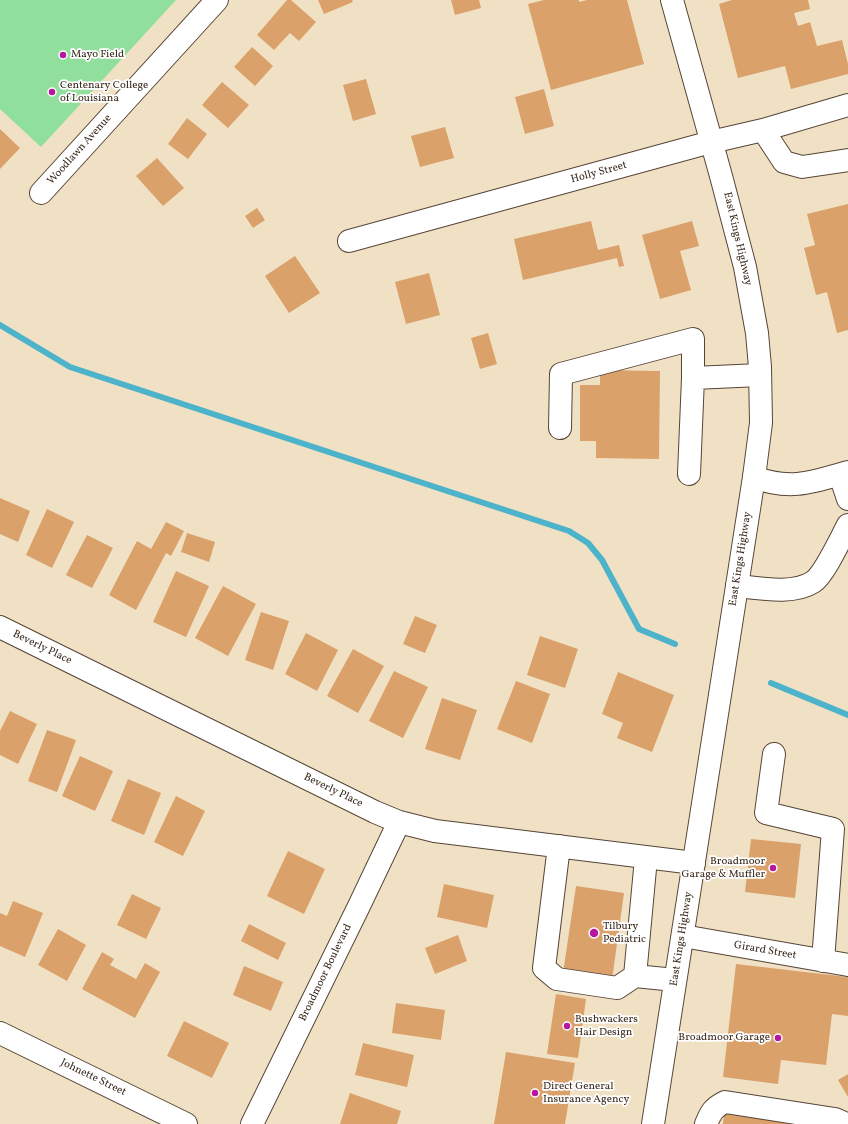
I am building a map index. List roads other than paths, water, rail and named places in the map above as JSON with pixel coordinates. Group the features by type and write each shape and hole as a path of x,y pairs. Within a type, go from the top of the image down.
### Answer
{"street":[{"name":"Woodlawn Avenue","path":"41,193 217,0"},
{"name":"East Kings Highway","path":"653,1124 754,477 761,423 757,333 745,267 672,0"},
{"name":"Holly Street","path":"349,241 711,142 763,130 848,105"},
{"path":"763,130 784,162 802,167 848,160"},
{"path":"560,428 561,374 693,339 689,474"},
{"path":"693,378 760,375"},
{"path":"754,477 767,482 793,485 805,484 844,474 848,499"},
{"path":"737,586 780,590 799,588 814,582 828,564 848,525"},
{"name":"Beverly Place","path":"0,627 375,812 399,822 435,831 694,864"},
{"path":"774,754 766,813 833,829 823,961"},
{"name":"Broadmoor Boulevard","path":"252,1124 399,822"},
{"path":"559,846 544,968 557,979 617,988 635,976 675,980"},
{"path":"635,976 646,858"},
{"name":"Girard Street","path":"683,936 848,965"},
{"name":"Johnette Street","path":"0,1033 186,1124"},
{"path":"706,1124 710,1114 716,1107 725,1102 839,1122"}],"waterway":[{"path":"0,325 70,367 569,531 588,543 602,560 639,629 675,644"},
{"path":"771,683 848,715"}],"place":[{"name":"Mayo Field","path":"63,55"},
{"name":"Centenary College of Louisiana","path":"52,92"},
{"name":"Broadmoor Garage & Muffler","path":"773,868"},
{"name":"Tilbury Pediatric","path":"594,933"},
{"name":"Bushwackers Hair Design","path":"567,1026"},
{"name":"Broadmoor Garage","path":"778,1038"},
{"name":"Direct General Insurance Agency","path":"535,1093"}]}
